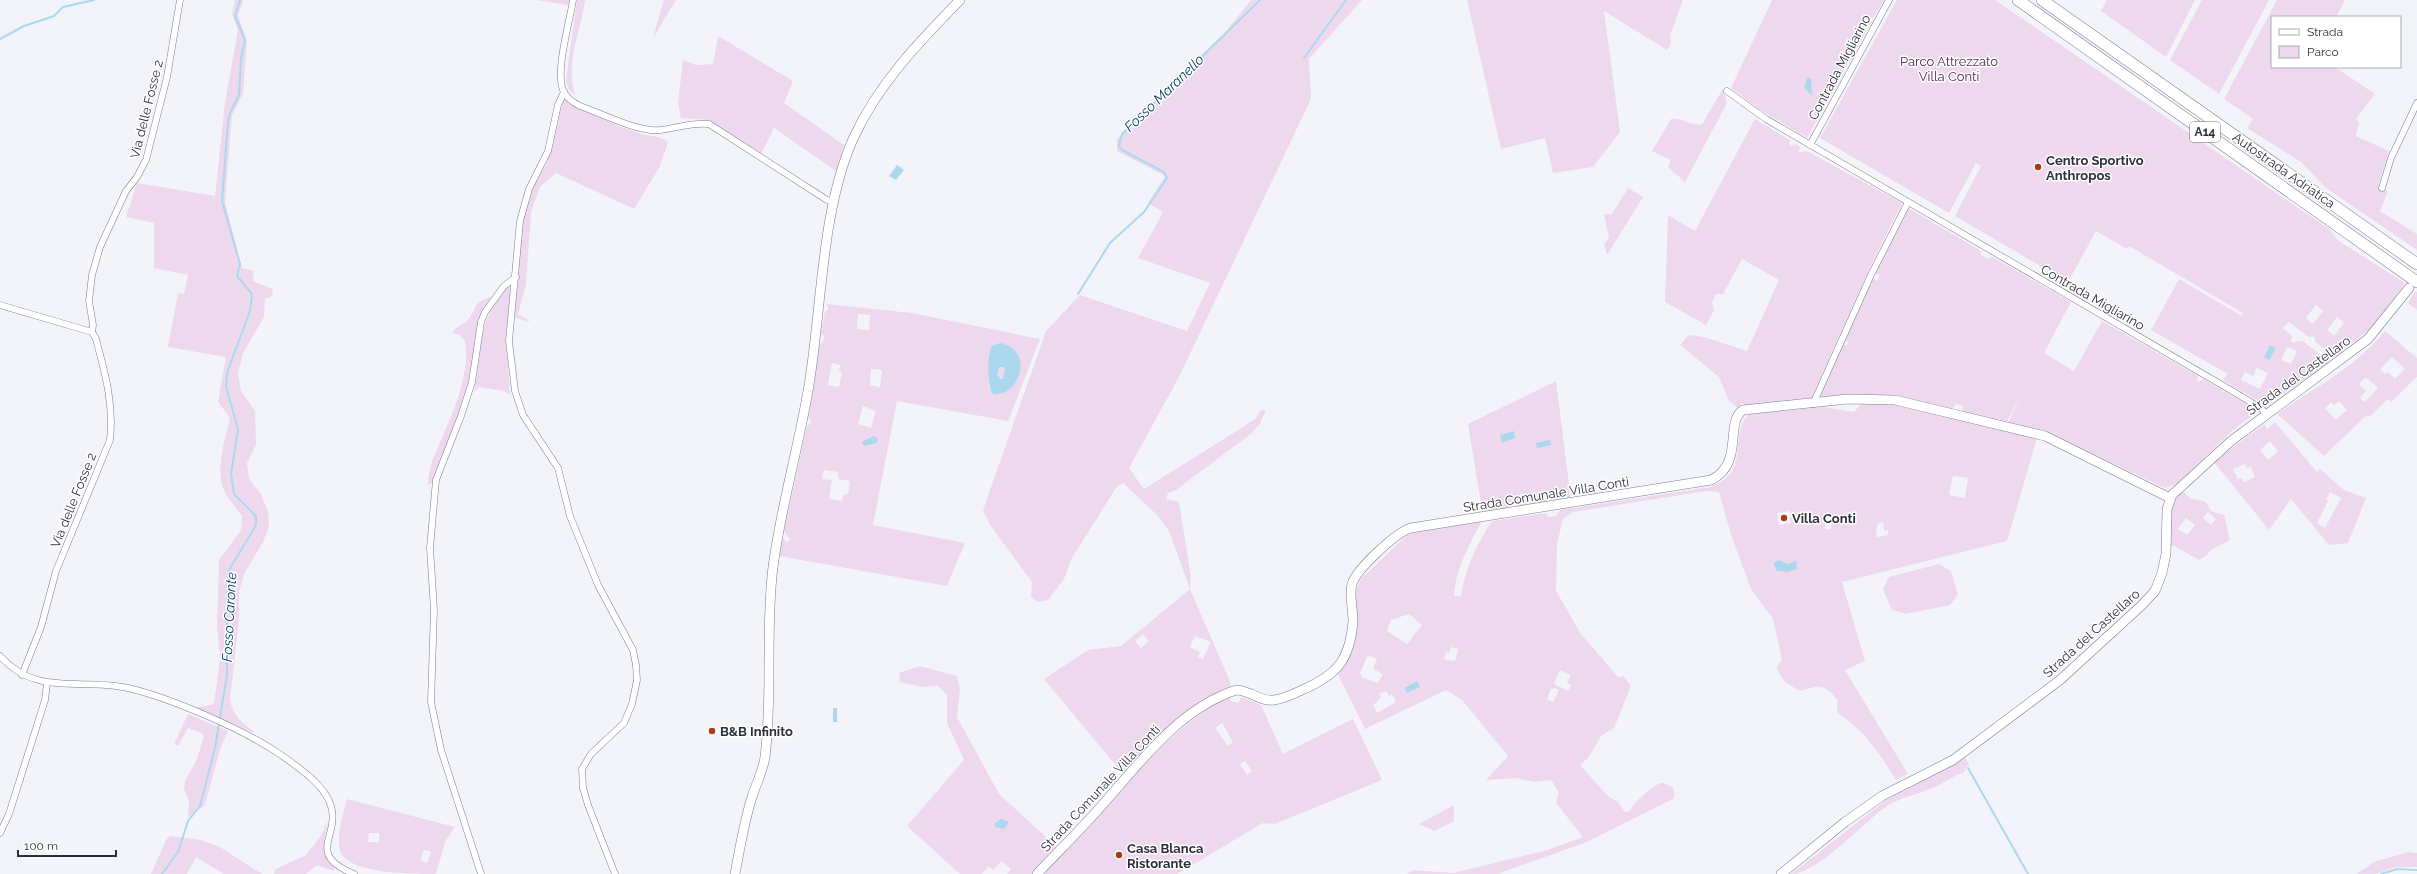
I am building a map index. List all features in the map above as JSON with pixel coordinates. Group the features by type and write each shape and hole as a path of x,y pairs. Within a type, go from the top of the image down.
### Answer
{"highway":[{"name":"Autostrada Adriatica","path":"2018,0 2413,284"},
{"name":"Autostrada Adriatica","path":"2042,0 2417,264"}],"street":[{"name":"Via delle Fosse 2","path":"22,675 41,627 56,571 110,440 112,421 111,398 96,339 92,332 93,325 89,301 92,275 100,247 126,191 146,160 167,77 180,0"},
{"path":"573,0 561,75 564,92 558,105 548,151 523,205 520,221 509,341 518,402 523,415 558,468 570,516 598,585 633,650 637,680 632,704 624,723 591,754 582,769 583,788 588,805 615,874"},
{"path":"735,874 748,809 765,756 769,684 768,613 773,565 809,386 834,202 852,142 874,99 913,48 960,0"},
{"name":"Contrada Migliarino","path":"1810,145 1889,0"},
{"name":"Contrada Migliarino","path":"1727,91 1766,119 2234,392 2262,409 2266,414"},
{"path":"564,92 580,106 645,129 660,130 690,123 709,124 827,200 834,202"},
{"path":"2382,188 2391,158 2417,103"},
{"path":"1813,404 1871,275 1908,202"},
{"path":"482,874 441,750 431,702 434,610 430,548 436,480 461,416 472,382 481,322 485,312 504,286 516,277"},
{"name":"Strada del Castellaro","path":"1781,874 1828,834 1882,796 1953,760 2060,680 2146,602 2155,591 2162,573 2166,554 2167,509 2170,498 2206,463 2266,414 2368,339 2413,284"},
{"path":"0,305 92,332"},
{"name":"Strada Comunale Villa Conti","path":"1037,874 1153,748 1198,710 1236,690 1261,699 1277,700 1323,681 1333,674 1341,662 1350,636 1353,620 1351,591 1353,582 1369,561 1406,529 1704,483 1717,477 1726,469 1731,456 1736,421 1740,412 1848,399 1896,400 2039,434 2170,498"},
{"path":"0,656 22,675 47,683 127,688 201,715 239,732 282,756 326,795 332,813 328,853 334,863 354,874"},
{"path":"0,833 9,814 45,700 47,683"}],"green space":[{"path":"235,0 243,0 238,16 247,41 243,94 232,115 225,202 242,268 254,271 253,281 273,289 272,296 265,299 264,317 243,353 238,373 241,391 255,411 256,445 247,463 249,479 261,494 268,512 269,526 263,542 244,574 239,592 239,619 230,700 231,706 239,719 255,732 251,732 196,708 214,704 220,659 217,625 219,560 241,530 242,516 225,493 222,485 220,468 222,451 230,418 218,402 226,357 168,347 178,293 184,294 188,275 154,268 154,223 126,217 137,183 215,196 225,103 238,30 232,14"},
{"path":"536,0 569,0 568,5"},
{"path":"577,0 585,0 574,48 572,72 576,96 569,90 566,80"},
{"path":"664,0 676,0 653,38"},
{"path":"1251,0 1362,0 1309,59 1311,99 1178,379 1129,468 1144,489 1243,427 1256,418 1261,410 1266,410 1260,424 1252,433 1176,490 1168,493 1166,499 1179,502 1191,577 1190,589 1169,531 1157,515 1123,483 1116,488 1072,558 1064,579 1048,600 1038,602 1031,597 1032,582 990,525 983,510 1046,331 1080,295 1187,331 1210,283 1138,258 1163,212 1148,203 1165,176 1117,151 1117,139 1183,79 1182,77 1227,30"},
{"path":"1467,0 1683,0 1670,35 1671,43 1667,50 1604,11 1620,132 1593,167 1553,173 1545,138 1501,149"},
{"path":"1772,0 1884,0 1874,17 1870,18 1870,24 1807,138 1759,109 1731,88"},
{"name":"Parco Attrezzato Villa Conti","path":"1897,0 1995,0 2329,229 2339,241 2405,283 2373,326 2356,341 2346,345 2347,348 2335,356 2315,342 2315,338 2312,336 2310,338 2289,322 2283,328 2292,336 2291,342 2303,341 2329,362 2266,406 2223,380 2228,374 2151,330 2179,279 2242,316 2243,313 2129,246 2127,249 2096,231 2068,282 1955,216 1981,166 1976,163 1949,213 1820,138","holes":["2316,305 2323,311 2313,324 2306,318","2337,317 2344,323 2334,336 2327,330","2287,347 2297,351 2291,364 2281,360","2257,368 2268,373 2260,389 2241,380 2245,372 2253,376"]},
{"path":"2107,0 2195,0 2166,57 2101,11"},
{"path":"2202,0 2269,0 2219,94 2170,60"},
{"path":"2277,0 2345,0 2337,16 2271,16 2271,68 2336,68 2375,94 2356,119 2359,122 2356,136 2389,151 2378,186 2388,191 2380,211 2417,234 2417,250 2326,188 2301,162 2247,128 2253,119 2224,99"},
{"path":"718,36 793,81 784,103 844,145 836,171 774,128 761,154 709,120 681,118 678,103 683,60 696,65 713,64"},
{"path":"1723,89 1727,103 1685,182 1668,167 1671,160 1652,151 1671,119 1679,119 1698,125 1702,124"},
{"path":"564,97 591,114 642,134 659,137 668,142 660,166 634,209 556,173 540,187 531,212 526,285 518,314 531,322 513,317 518,278 522,222 532,187 546,165 552,149"},
{"path":"1755,119 1791,141 1789,142 1790,146 1796,144 1800,147 1799,152 1807,151 1902,203 1874,259 1810,401 1763,405 1762,402 1744,407 1744,404 1741,403 1738,408 1729,401 1719,377 1680,345 1689,335 1704,337 1747,351 1779,280 1742,259 1723,294 1716,294 1712,302 1714,310 1706,325 1665,302 1668,215 1695,231"},
{"path":"1628,188 1643,197 1607,255 1604,244 1609,238 1604,214 1612,214"},
{"path":"1908,208 1980,250 1981,255 1988,259 1993,257 2071,302 2044,353 2074,371 2102,321 2198,376 2197,380 2199,382 2203,379 2258,411 2233,430 2177,484 2165,488 2042,430 2008,422 2024,391 2007,421 1963,412 1963,406 1956,404 1951,410 1894,396 1852,394 1818,399 1843,345 1847,345 1848,342 1845,339 1873,279 1877,280 1880,275 1875,273"},
{"path":"511,282 506,342 510,395 504,391 479,387 474,392 486,321 499,296"},
{"path":"2415,291 2417,292 2417,310 2408,303"},
{"path":"491,297 484,307 477,327 472,370 461,407 433,482 428,485 431,464 457,400 466,364 465,341 460,335 452,333 456,328 467,321 480,302"},
{"path":"826,304 912,313 1040,339 1008,421 897,401 873,525 965,543 947,586 779,556 783,538 786,542 790,540 784,531 807,426 810,424 811,419 808,418 819,347 825,337 821,333 825,311 827,311 828,307","holes":["858,314 870,315 869,330 857,329","989,352 1016,380 989,387","832,363 840,365 839,371 842,372 839,387 828,385","871,369 882,370 880,387 870,385","863,406 876,411 871,428 858,424","824,470 838,472 838,479 850,481 848,494 844,494 842,501 829,499 832,480 822,479"]},
{"path":"2385,331 2417,358 2417,377 2391,402 2388,399 2369,417 2367,415 2324,456 2277,414 2348,366 2374,344","holes":["2392,357 2405,369 2395,379 2388,372 2385,374 2380,369","2366,377 2378,388 2365,402 2360,398 2366,391 2359,384","2339,401 2347,410 2336,420 2325,408 2331,402 2334,405"]},
{"path":"1001,368 1006,373 1001,378 996,373"},
{"path":"1556,381 1571,500 1555,503 1554,496 1547,497 1548,504 1521,508 1515,503 1510,504 1508,510 1485,513 1482,510 1468,424"},
{"path":"1863,402 1901,404 2037,438 2007,541 1842,582 1865,661 1845,670 1908,774 1896,780 1870,743 1856,727 1837,712 1838,701 1829,691 1825,688 1818,687 1800,691 1788,684 1782,678 1777,666 1782,660 1773,619 1751,589 1731,535 1719,492 1707,491 1573,512 1563,519 1557,544 1556,591 1581,634 1619,678 1623,676 1631,686 1614,728 1601,736 1589,757 1580,765 1608,796 1619,803 1625,812 1630,811 1644,794 1659,784 1664,783 1672,787 1675,794 1673,799 1587,842 1497,874 1407,874 1413,870 1453,873 1547,850 1583,837 1556,803 1559,792 1551,780 1534,782 1516,778 1486,780 1508,756 1462,700 1446,690 1365,729 1338,675 1351,650 1356,630 1356,591 1361,579 1406,536 1417,531 1482,521 1468,548 1457,576 1454,596 1461,596 1465,576 1472,557 1481,538 1492,521 1546,513 1549,517 1556,516 1560,510 1710,487 1725,479 1733,468 1736,461 1741,428 1749,414 1823,407 1854,412","holes":["1953,476 1968,478 1965,498 1949,495","1790,511 1791,523 1779,525 1777,513","1825,517 1831,517 1831,529 1825,529","1883,522 1884,531 1888,530 1888,535 1876,537 1877,524","1409,614 1422,625 1407,644 1387,631 1391,620","1451,647 1458,649 1455,661 1444,659 1446,652 1449,653","1368,655 1377,659 1373,669 1383,674 1378,683 1363,678 1360,673","1560,670 1571,675 1567,683 1571,685 1568,691 1554,684","1555,688 1559,690 1553,702 1547,699 1551,689","1386,691 1389,696 1392,694 1396,702 1377,713 1373,705 1381,698 1379,694"]},
{"path":"2275,422 2317,472 2320,469 2344,490 2366,498 2348,543 2329,545 2291,499 2269,530 2214,462 2264,424 2267,429","holes":["2270,441 2278,451 2268,460 2260,450","2245,464 2247,468 2251,467 2255,477 2244,482 2242,478 2238,479 2233,469","2330,492 2341,498 2325,528 2317,523 2328,501 2326,500"]},
{"path":"2183,491 2190,498 2206,502 2211,511 2224,515 2230,540 2211,550 2206,556 2199,560 2174,546 2169,546 2169,523 2171,509 2178,496","holes":["2208,512 2216,519 2211,525 2203,518","2186,518 2195,525 2187,535 2178,529"]},
{"path":"1939,564 1951,571 1958,594 1950,605 1906,614 1892,610 1883,589 1889,577"},
{"path":"1190,589 1231,684 1229,689 1197,706 1159,736 1123,774 1044,679 1088,650 1121,646","holes":["1143,634 1149,641 1141,648 1135,641","1195,636 1211,642 1203,659 1198,657 1200,652 1190,647"]},
{"path":"920,666 957,676 960,689 957,717 999,794 1058,848 1037,869 1032,870 1032,874 1007,874 1011,869 1002,861 993,870 989,866 982,874 960,874 907,826 964,760 947,723 947,695 938,686 922,687 900,682 899,673"},
{"path":"1230,697 1230,701 1239,703 1241,697 1261,705 1283,754 1353,719 1382,780 1275,824 1263,823 1177,874 1044,874 1161,746 1207,708","holes":["1222,723 1233,742 1228,746 1215,728","1245,761 1252,771 1247,775 1240,764"]},
{"path":"188,714 228,731 220,749 204,806 188,817 189,801 184,789 185,781 197,759 204,736 202,733 188,728 178,746 174,744"},
{"path":"1965,758 1969,764 1963,773 1933,788 1901,799 1889,805 1874,816 1826,858 1802,872 1791,874 1885,801"},
{"path":"347,799 455,827 445,842 436,874 412,874 382,871 355,864 345,859 340,851 339,838 340,825","holes":["369,833 379,833 379,842 368,842","424,850 431,852 427,863 420,860"]},
{"path":"1454,805 1454,821 1434,831 1419,824"},
{"path":"328,820 324,846 327,858 335,869 333,871 317,865 306,874 274,874 276,869 306,855 321,836"},
{"path":"170,836 201,840 220,847 262,874 224,874 196,857 187,874 151,874 166,840"},
{"path":"2408,852 2417,853 2417,867 2396,867 2375,874 2357,874 2374,862"}],"water":[{"path":"1807,77 1811,79 1812,95 1804,88"},
{"path":"897,165 904,170 896,180 889,176"},
{"path":"1000,343 1011,347 1018,354 1020,363 1020,373 1016,381 1010,389 1002,393 993,394 991,390 989,378 989,355 992,346","holes":["1002,367 1005,369 1003,378 1001,379 997,375 999,368"]},
{"path":"2270,345 2276,348 2269,360 2264,357"},
{"path":"1514,431 1515,438 1502,443 1500,435"},
{"path":"873,436 878,438 877,443 864,446 862,442"},
{"path":"1550,440 1551,445 1537,448 1536,443"},
{"path":"1779,560 1787,564 1796,561 1797,569 1788,572 1777,571 1773,563"},
{"path":"1417,681 1420,687 1407,693 1404,688"},
{"path":"833,708 837,708 837,722 833,722"},
{"path":"1001,819 1009,822 1004,829 995,827 995,823"}],"waterway":[{"path":"0,39 24,26 54,16 63,7 94,0"},
{"name":"Fosso Caronte","path":"162,874 178,852 188,821 200,806 215,748 227,675 227,585 229,570 256,525 256,516 234,494 231,474 238,429 226,387 227,373 250,311 252,294 237,276 240,264 222,201 228,122 230,113 239,95 241,58 245,40 235,16 240,0"},
{"name":"Fosso Maranello","path":"1078,294 1110,243 1144,212 1167,178 1164,172 1122,150 1119,146 1122,134 1260,0"},
{"name":"Fosso Maranello","path":"1304,58 1346,0"},
{"path":"1968,768 2028,874"},
{"path":"2381,874 2397,869 2417,870"}],"place":[{"name":"Centro Sportivo Anthropos","path":"2038,167"},
{"name":"Villa Conti","path":"1784,518"},
{"name":"B&B Infinito","path":"712,731"},
{"name":"Casa Blanca Ristorante","path":"1119,855"}]}
